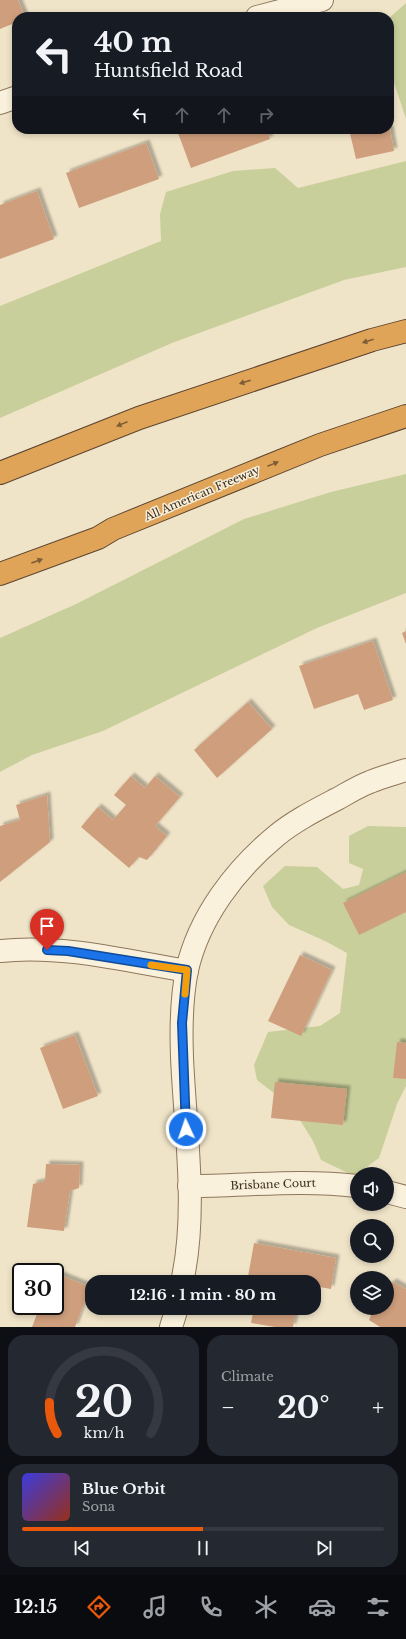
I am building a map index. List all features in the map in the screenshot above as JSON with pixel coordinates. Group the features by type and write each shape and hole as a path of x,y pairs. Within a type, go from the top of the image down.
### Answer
{"highway":[{"path":"0,473 138,418 372,340 406,331"},
{"name":"All American Freeway","path":"0,574 98,538 113,529 320,445 406,416"}],"street":[{"path":"264,10 322,0"},
{"path":"0,103 12,99"},
{"path":"183,1275 189,1236 189,1186 182,1023 187,970 192,952 205,923 221,895 241,869 276,836 306,815 369,782 406,770"},
{"path":"0,951 68,951 187,970"},
{"name":"Brisbane Court","path":"189,1186 329,1182 350,1185"},
{"path":"394,1194 406,1197"},
{"path":"171,1327 174,1315"}],"green space":[{"path":"406,3 406,119 394,82 394,14"},
{"path":"406,161 406,267 344,280 172,343 0,418 0,306 161,241 160,214 166,192 233,171 275,168 298,188"},
{"path":"406,474 406,593 317,628 103,731 32,755 0,772 0,638 76,604 244,519 331,492"},
{"path":"368,826 406,827 406,1086 397,1104 379,1158 366,1167 350,1167 350,1174 321,1160 313,1141 292,1107 257,1080 254,1065 268,1032 320,1026 340,1013 347,953 325,941 289,925 272,907 263,886 285,866 317,867 343,889 359,885 363,869 349,863 349,836"}],"building":[{"path":"0,0 18,0 23,12 12,12 12,24 0,29"},
{"path":"178,134 268,134 270,139 191,168"},
{"path":"350,134 391,134 394,151 356,159"},
{"path":"146,143 159,179 79,208 66,173"},
{"path":"37,191 54,239 0,259 0,205"},
{"path":"406,631 406,644 402,633"},
{"path":"373,641 393,700 364,710 358,694 314,709 299,666"},
{"path":"248,702 272,729 217,778 194,750"},
{"path":"131,776 145,788 155,776 180,797 155,826 167,836 147,860 139,857 129,868 81,827 98,807 113,820 126,805 114,795"},
{"path":"47,795 50,842 0,882 0,826 20,820 16,805"},
{"path":"406,872 406,912 359,935 343,903"},
{"path":"300,955 332,970 301,1036 268,1021"},
{"path":"75,1035 98,1096 63,1109 40,1048"},
{"path":"397,1042 406,1043 406,1079 393,1078"},
{"path":"275,1082 347,1089 343,1125 271,1118"},
{"path":"46,1164 80,1165 79,1188 70,1191 64,1231 27,1227 33,1184 45,1181"},
{"path":"254,1243 336,1258 331,1289 321,1287 321,1275 248,1275"},
{"path":"64,1277 85,1285 85,1300 75,1327 32,1327 37,1315 64,1315"},
{"path":"394,1283 406,1289 406,1327 380,1327 369,1320 371,1315 394,1315"},
{"path":"253,1315 295,1315 293,1327 275,1327 251,1323"}],"slow traffic":[{"path":"151,965 187,970 185,994"}],"route":[{"path":"47,950 68,951 187,970 182,1023 182,1057 186,1129"}]}
